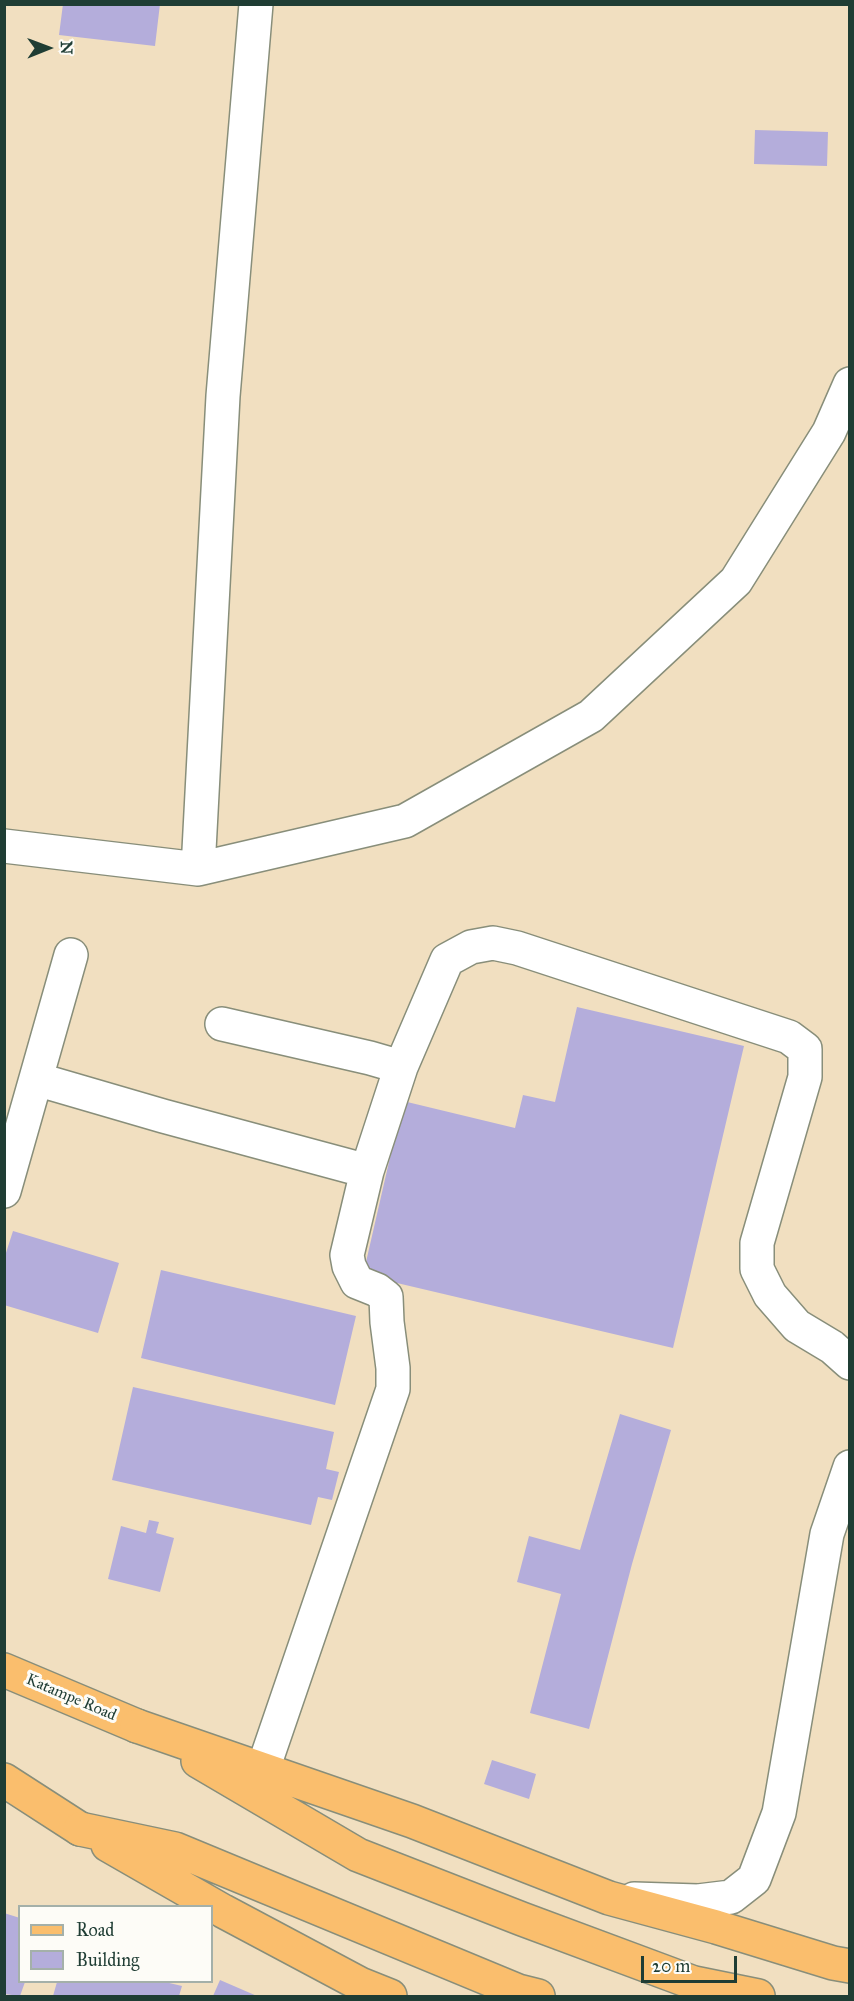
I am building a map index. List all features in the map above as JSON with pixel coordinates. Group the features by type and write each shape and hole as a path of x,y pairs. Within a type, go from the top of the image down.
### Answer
{"main road":[{"name":"Katampe Road","path":"4,1670 137,1726"},
{"path":"137,1726 412,1821 609,1898 849,1966"},
{"path":"137,1726 358,1855 694,1983 758,1996"},
{"path":"4,1780 80,1829 224,1911 360,1984 390,1996"},
{"path":"80,1829 175,1849 508,1986 538,1996"}],"street":[{"path":"198,869 223,396 256,4"},
{"path":"4,846 198,869 405,821 591,716 736,581 829,432 849,384"},
{"path":"263,1769 393,1389 386,1297 377,1290 357,1282 348,1266 347,1255 367,1171 401,1067 447,960 471,947 493,943 517,948 789,1037 805,1049 805,1077 757,1243 757,1269 770,1295 797,1326 832,1347 849,1363"},
{"path":"4,1191 72,955"},
{"path":"222,1024 401,1067"},
{"path":"36,1079 367,1171"},
{"path":"609,1898 698,1901 731,1897 754,1879 779,1813 827,1534 849,1467"}],"building":[{"path":"63,4 160,4 155,46 59,35"},
{"path":"755,130 828,132 827,166 754,164"},
{"path":"577,1007 744,1046 673,1348 363,1275 403,1101 515,1128 523,1095 555,1102"},
{"path":"13,1231 119,1263 98,1333 4,1305 4,1259"},
{"path":"161,1270 356,1316 335,1405 141,1358"},
{"path":"133,1387 334,1432 326,1469 339,1472 332,1500 318,1497 311,1525 112,1480"},
{"path":"620,1414 671,1430 632,1564 589,1729 530,1713 561,1594 517,1582 529,1536 580,1550"},
{"path":"149,1520 159,1522 156,1533 174,1538 160,1592 108,1579 121,1526 146,1533"},
{"path":"492,1760 536,1774 529,1799 484,1784"},
{"path":"4,1913 18,1917 18,1983 25,1983 20,1996 4,1994"},
{"path":"220,1980 257,1996 213,1996"},
{"path":"57,1983 169,1983 182,1986 179,1996 53,1996"}]}
